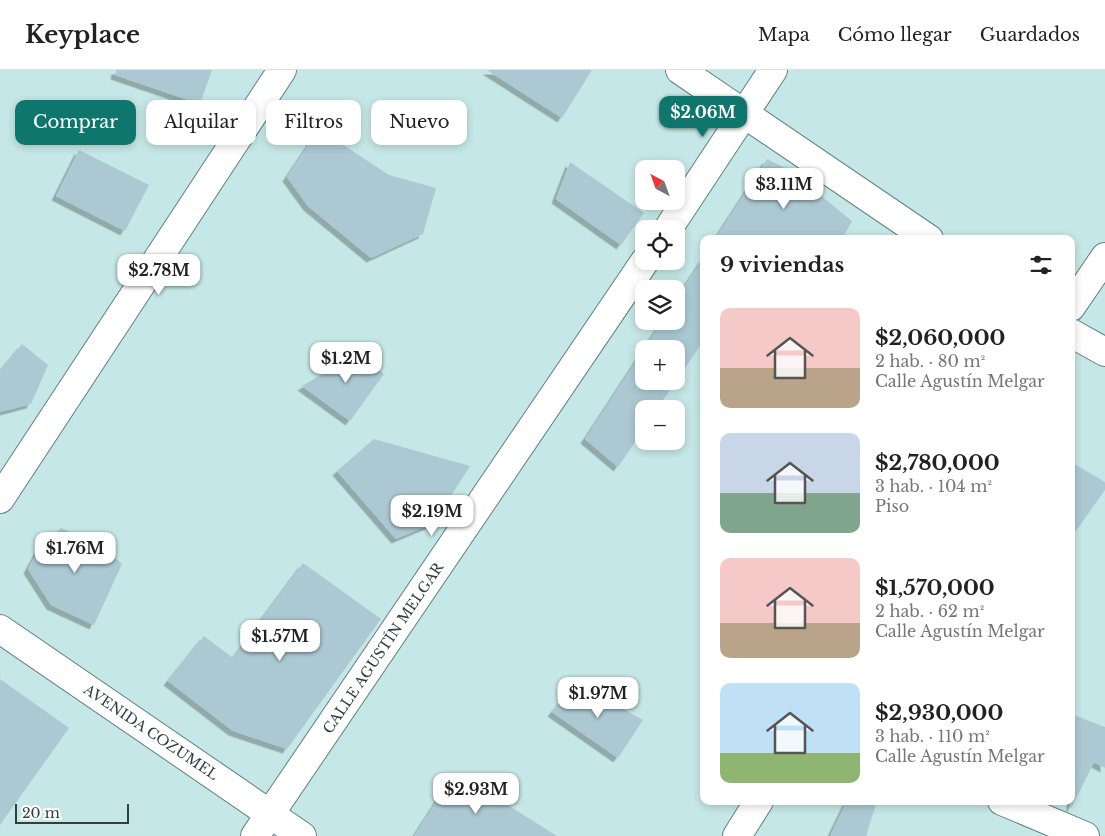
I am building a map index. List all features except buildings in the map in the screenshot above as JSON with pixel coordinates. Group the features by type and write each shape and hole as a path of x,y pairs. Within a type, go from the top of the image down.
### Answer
{"street":[{"path":"0,498 282,70"},
{"path":"680,70 923,235"},
{"path":"674,220 773,70"},
{"path":"1075,301 1105,257"},
{"name":"CALLE AGUSTÍN MELGAR","path":"255,836 640,270"},
{"path":"1075,335 1105,352"},
{"name":"AVENIDA COZUMEL","path":"0,629 302,836"},
{"path":"737,836 756,805"},
{"path":"1011,805 1085,836"}]}
